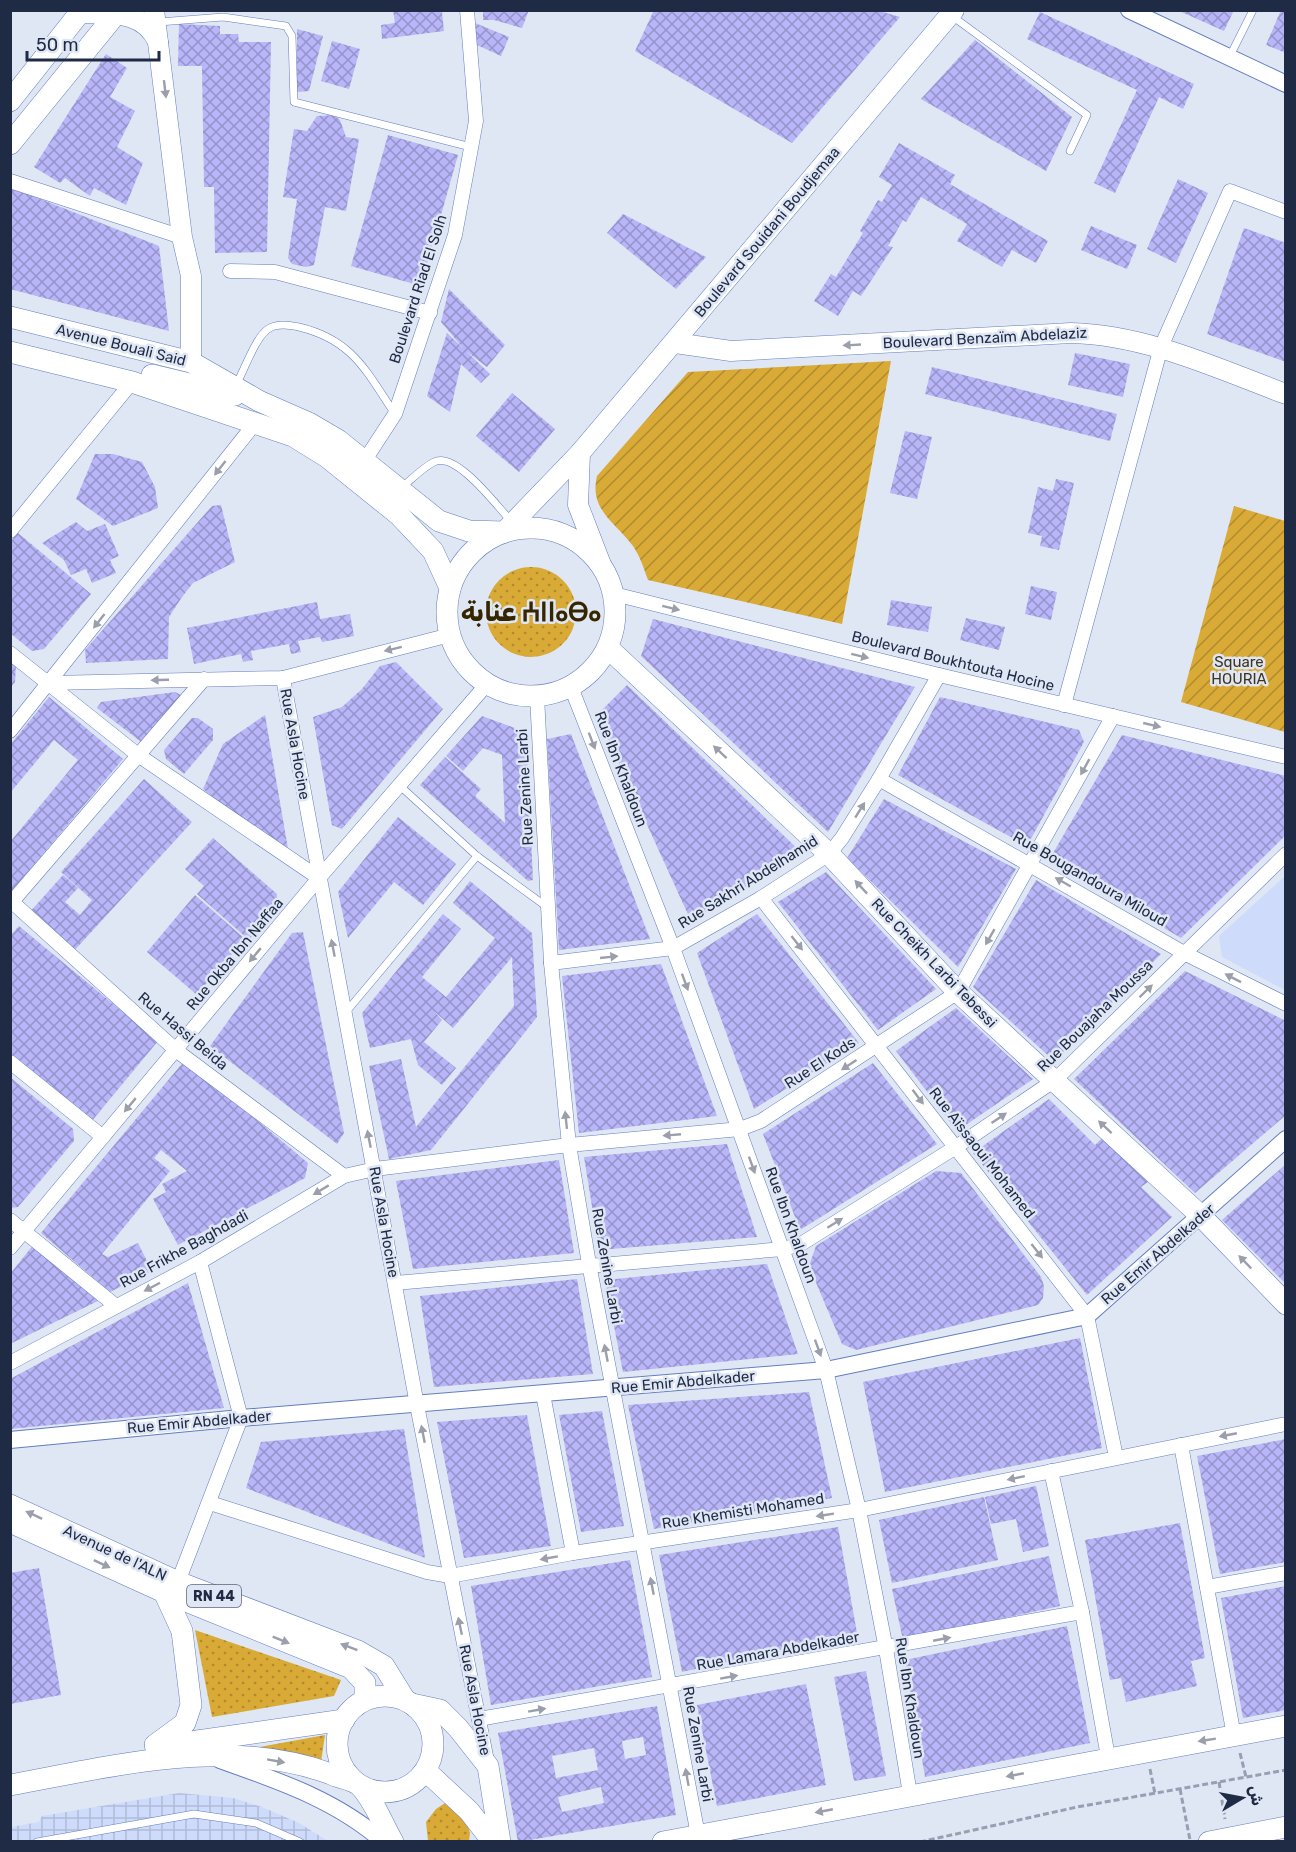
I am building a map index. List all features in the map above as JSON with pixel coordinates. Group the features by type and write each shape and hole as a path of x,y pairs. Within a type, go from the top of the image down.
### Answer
{"main road":[{"path":"10,101 79,11 118,12 140,21 152,28 161,51"},
{"path":"10,144 118,12"},
{"name":"Boulevard Souidani Boudjemaa","path":"508,527 580,453 952,13"},
{"path":"155,16 182,237 191,276 191,362"},
{"name":"Avenue Bouali Said","path":"10,317 191,362 259,401 309,423 365,460 439,521 469,531 508,527"},
{"name":"Boulevard Benzaïm Abdelaziz","path":"675,343 732,351 1071,333 1104,334 1161,347 1286,394"},
{"name":"Avenue Bouali Said","path":"10,352 259,401"},
{"name":"Avenue Bouali Said","path":"54,354 139,377 293,436 327,456 380,497 433,551 450,588"},
{"path":"580,453 578,505 614,594 614,630 608,648 586,676 571,687 537,696 511,694 487,684 465,662 450,635 447,612 450,588 462,564 474,551 508,527 530,527 557,531 581,543 600,562"},
{"name":"Rue Cheikh Larbi Tebessi","path":"608,648 829,854 958,992 1201,1215 1286,1304"},
{"name":"Avenue de l'ALN","path":"10,1505 171,1587 358,1651 384,1666 408,1702"},
{"name":"Avenue de l'ALN","path":"10,1522 171,1587 351,1668 365,1683 365,1700"},
{"path":"150,1748 184,1724 191,1705 182,1631 171,1587"},
{"name":"Rue Asla Hocine","path":"384,1666 440,1710 458,1728 488,1766 500,1842"},
{"path":"393,1842 359,1785 348,1776 339,1756 338,1734 349,1712 365,1700 378,1696 440,1710"},
{"path":"10,1785 110,1767 208,1755 256,1757 309,1766 373,1791 388,1793 403,1790 416,1782 426,1771 432,1757 432,1734 423,1714 408,1702"},
{"path":"10,1772 150,1748 344,1720"},
{"path":"663,1842 1108,1757 1286,1726"},
{"path":"426,1771 469,1811 493,1842"},
{"path":"1219,1840 1286,1827"}],"street":[{"name":"Boulevard Riad El Solh","path":"365,460 395,414 455,235 476,121 467,10"},
{"path":"1129,10 1286,84"},
{"path":"10,181 182,237"},
{"path":"1064,705 1161,347 1230,191 1286,212"},
{"path":"230,271 275,272 430,313"},
{"path":"10,531 139,377"},
{"path":"10,730 50,683 256,422"},
{"name":"Boulevard Boukhtouta Hocine","path":"614,594 939,675 1286,757"},
{"path":"50,683 283,678 450,635"},
{"path":"10,652 138,755 320,878"},
{"name":"Rue Sakhri Abdelhamid","path":"551,963 672,948 761,898 829,854 842,838 879,779 939,675"},
{"name":"Rue Asla Hocine","path":"283,678 417,1405 488,1766"},
{"path":"11,902 204,679"},
{"name":"Rue Okba Ibn Naffaa","path":"10,1248 320,878 487,684"},
{"name":"Rue Ibn Khaldoun","path":"571,687 740,1129 826,1370 858,1510 886,1649 910,1794"},
{"name":"Rue Zenine Larbi","path":"537,696 547,907 569,1145 588,1264 698,1835"},
{"name":"Rue El Kods","path":"375,1169 569,1145 740,1129 761,1121 958,992 1032,864 1113,716"},
{"name":"Rue Bougandoura Miloud","path":"879,779 1032,864 1184,953 1286,1004"},
{"name":"Rue Bouajaha Moussa","path":"395,1283 588,1264 783,1249 801,1244 956,1147 1054,1080 1286,854"},
{"name":"Rue Aïssaoui Mohamed","path":"761,898 1087,1316 1116,1457"},
{"name":"Rue Hassi Beida","path":"11,902 177,1051 344,1176"},
{"path":"10,1062 103,1137"},
{"name":"Rue Emir Abdelkader","path":"10,1440 241,1418 826,1370 1087,1316 1286,1139"},
{"name":"Rue Frikhe Baghdadi","path":"10,1364 200,1262 344,1176 375,1169"},
{"path":"10,1220 116,1306"},
{"path":"171,1587 210,1503 241,1418 200,1262"},
{"path":"543,1394 573,1553"},
{"name":"Rue Khemisti Mohamed","path":"210,1503 428,1572 450,1576 573,1553 858,1510 1286,1424"},
{"path":"1181,1445 1234,1736"},
{"path":"1051,1471 1082,1612 1108,1757"},
{"path":"1207,1587 1286,1573"},
{"name":"Rue Lamara Abdelkader","path":"479,1719 886,1649 1082,1612"},
{"path":"208,1755 320,1798 353,1817 384,1842"}],"lane":[{"path":"1229,58 1253,10"},
{"path":"952,13 1087,115 1070,151"},
{"path":"155,16 223,17 286,26 292,36 294,102 471,147"},
{"path":"235,387 262,335 270,328 286,324 316,331 347,347 395,414"},
{"path":"401,488 434,462 445,459 459,465 508,527"},
{"path":"399,785 477,856 547,907"},
{"path":"345,1013 477,856"},
{"path":"37,1842 194,1814 256,1822 300,1842"}],"path":[{"path":"920,1842 1077,1807 1286,1770"},
{"path":"1219,1782 1219,1840"},
{"path":"1180,1789 1190,1842"}],"shaded area":[{"path":"1285,876 1285,990 1222,957 1219,936"},
{"path":"179,1793 233,1798 262,1807 299,1823 328,1841 11,1842 11,1827 39,1822 42,1816"}],"green space":[{"path":"891,361 842,624 648,580 633,546 600,507 596,488 597,476 688,372"},
{"name":"Square HOURIA","path":"1234,506 1285,521 1285,732 1181,702"},
{"path":"531,567 548,571 563,580 572,595 576,612 572,629 563,644 548,653 531,657 514,653 499,644 490,629 486,612 490,595 499,580 514,571"},
{"path":"195,1630 341,1680 334,1696 212,1717"},
{"path":"325,1735 321,1762 254,1748"},
{"path":"448,1801 462,1808 470,1833 469,1841 428,1841 426,1822 436,1809"}],"building":[{"path":"393,10 442,12 444,31 382,39 381,25 395,23"},
{"path":"483,10 529,10 522,28 494,20 483,20"},
{"path":"654,10 876,10 900,17 792,143 635,51"},
{"path":"1177,10 1234,10 1224,31"},
{"path":"1281,10 1286,10 1286,53 1266,45"},
{"path":"1040,12 1194,84 1183,109 1159,97 1115,193 1094,183 1137,90 1027,39"},
{"path":"475,23 509,37 501,56 477,45"},
{"path":"179,24 220,26 220,34 238,34 239,42 271,42 267,252 215,253 214,187 204,187 202,66 178,66"},
{"path":"297,29 323,36 309,91 297,92"},
{"path":"975,40 1072,117 1046,171 921,99"},
{"path":"332,41 360,49 349,89 321,81"},
{"path":"106,54 127,68 110,97 135,111 117,147 143,163 126,205 94,188 90,196 65,178 60,183 34,167"},
{"path":"334,115 340,120 346,137 359,139 346,211 325,207 314,265 306,267 292,264 288,258 297,199 283,197 294,129 307,131 317,116"},
{"path":"388,135 458,155 421,286 351,266"},
{"path":"899,143 955,175 950,184 1048,241 1036,263 1012,250 1002,267 957,241 967,224 921,197 906,222 903,220 888,246 893,247 861,296 853,291 838,316 814,301 831,274 836,277 863,233 860,231 878,200 882,202 892,185 879,177"},
{"path":"1178,179 1208,193 1176,263 1147,249"},
{"path":"10,187 159,246 169,331 10,289"},
{"path":"623,214 706,257 676,289 607,233"},
{"path":"1091,226 1137,245 1127,269 1081,250"},
{"path":"1244,228 1286,243 1286,362 1207,334"},
{"path":"449,289 505,345 487,367 466,351 490,374 481,383 461,364 450,412 427,396 447,333 463,348 441,322"},
{"path":"1075,353 1130,364 1123,397 1068,385"},
{"path":"932,367 1117,414 1110,441 925,394"},
{"path":"512,393 555,429 519,472 476,436"},
{"path":"905,431 932,437 917,499 890,493"},
{"path":"95,454 113,454 142,462 155,487 158,508 113,526 76,499"},
{"path":"1056,479 1074,483 1059,550 1040,546 1042,536 1028,533 1038,487 1053,491"},
{"path":"221,505 235,562 193,583 182,597 169,617 168,659 86,663 85,650 212,506"},
{"path":"76,522 87,531 105,524 119,556 110,560 116,573 92,583 86,569 71,575 64,560 42,543"},
{"path":"18,533 91,594 44,649 32,651 10,633 10,542"},
{"path":"1031,586 1057,592 1051,620 1025,614"},
{"path":"891,600 932,607 928,632 887,625"},
{"path":"317,602 320,619 350,614 354,636 322,642 320,637 298,641 301,652 291,654 289,644 251,651 253,660 243,662 241,654 194,664 187,628"},
{"path":"966,618 1005,627 999,650 960,640"},
{"path":"653,619 915,687 828,832 641,656"},
{"path":"10,660 16,665 15,682 10,688"},
{"path":"396,662 443,709 342,829 332,825 313,717 342,707 362,689 380,666"},
{"path":"627,685 803,854 691,921 597,715"},
{"path":"175,692 181,695 147,741 140,741 97,708 101,702"},
{"path":"49,697 123,759 10,893 10,842 78,760 54,740 10,793 10,745"},
{"path":"940,697 1079,730 1084,742 1027,846 898,775"},
{"path":"265,715 288,849 282,855 203,789 223,744"},
{"path":"482,716 526,732 533,880 528,881 420,785 445,757 481,789 475,796 505,823 502,755 483,748 463,771 446,756"},
{"path":"192,718 198,718 213,729 213,740 184,774 166,759 164,750"},
{"path":"571,734 650,939 559,950 547,739"},
{"path":"1122,735 1286,776 1286,835 1181,938 1049,860"},
{"path":"144,779 192,822 73,952 29,913 63,875 78,888 65,902 80,915 92,900 61,872"},
{"path":"884,799 1016,869 958,967 847,858"},
{"path":"398,817 456,864 423,905 394,882 348,938 338,892"},
{"path":"213,838 277,894 276,909 249,940 197,894 204,886 185,869"},
{"path":"826,872 936,989 878,1030 778,902"},
{"path":"1036,880 1161,954 1054,1061 973,987"},
{"path":"470,881 532,933 537,1017 431,1150 389,1159 369,1066 401,1059 416,1127 514,1006 512,957 453,1028 434,1011 442,1020 424,1042 456,1068 442,1085 418,1065 411,1039 370,1048 362,1013 443,914 461,929 422,977 446,997 495,938 453,903"},
{"path":"195,895 245,939 197,995 147,952"},
{"path":"757,914 859,1043 754,1109 697,953"},
{"path":"19,926 158,1041 91,1122 10,1055 10,936"},
{"path":"303,932 344,1133 337,1144 210,1046 292,933"},
{"path":"661,964 717,1116 579,1133 562,976"},
{"path":"1185,971 1286,1021 1286,1115 1195,1193 1074,1079"},
{"path":"956,1008 1033,1079 957,1131 896,1051"},
{"path":"185,1060 308,1163 305,1178 178,1245 153,1199 166,1192 162,1184 187,1171 161,1150 154,1158 170,1171 102,1254 108,1257 138,1243 152,1271 110,1292 41,1233"},
{"path":"873,1063 937,1144 800,1230 763,1134"},
{"path":"10,1077 73,1129 74,1141 18,1207 10,1208"},
{"path":"1049,1099 1095,1145 1102,1138 1148,1182 1141,1187 1172,1217 1087,1295 973,1153"},
{"path":"727,1144 757,1237 599,1250 584,1157"},
{"path":"559,1160 574,1253 413,1269 396,1181"},
{"path":"1286,1164 1286,1284 1222,1220"},
{"path":"936,1171 961,1173 1041,1277 1044,1286 1043,1298 1038,1305 856,1350 842,1344 809,1266 816,1246"},
{"path":"34,1244 102,1299 10,1344 10,1274"},
{"path":"767,1264 798,1354 623,1372 605,1280"},
{"path":"577,1279 593,1374 434,1387 420,1296"},
{"path":"188,1283 224,1408 10,1429 10,1379"},
{"path":"1080,1338 1102,1448 885,1492 863,1382"},
{"path":"809,1392 832,1498 654,1529 628,1405"},
{"path":"602,1411 624,1526 581,1532 559,1415"},
{"path":"527,1415 551,1546 464,1558 437,1422"},
{"path":"404,1429 425,1558 246,1488 261,1442"},
{"path":"1286,1439 1286,1562 1220,1574 1197,1456"},
{"path":"1036,1486 1049,1546 1023,1552 1016,1519 991,1524 985,1497"},
{"path":"984,1497 998,1560 892,1583 879,1520"},
{"path":"1180,1523 1205,1658 1191,1661 1197,1686 1126,1702 1121,1678 1110,1680 1085,1540"},
{"path":"838,1527 857,1633 682,1672 659,1555"},
{"path":"1049,1556 1060,1606 903,1640 892,1589"},
{"path":"630,1560 652,1677 491,1705 471,1586"},
{"path":"39,1568 61,1695 10,1704 10,1573"},
{"path":"1286,1586 1286,1710 1243,1718 1221,1598"},
{"path":"1067,1626 1090,1743 925,1777 905,1660"},
{"path":"866,1671 886,1776 854,1781 834,1677"},
{"path":"806,1684 826,1785 717,1806 697,1705"},
{"path":"657,1706 676,1815 518,1842 498,1733","holes":["643,1737 646,1755 625,1759 622,1741","594,1748 598,1770 556,1778 552,1756","601,1787 604,1803 562,1812 558,1797"]}],"district":[{"name":"عنابة ⵄⵏⵏⴰⴱⴰ","path":"531,612"}]}
